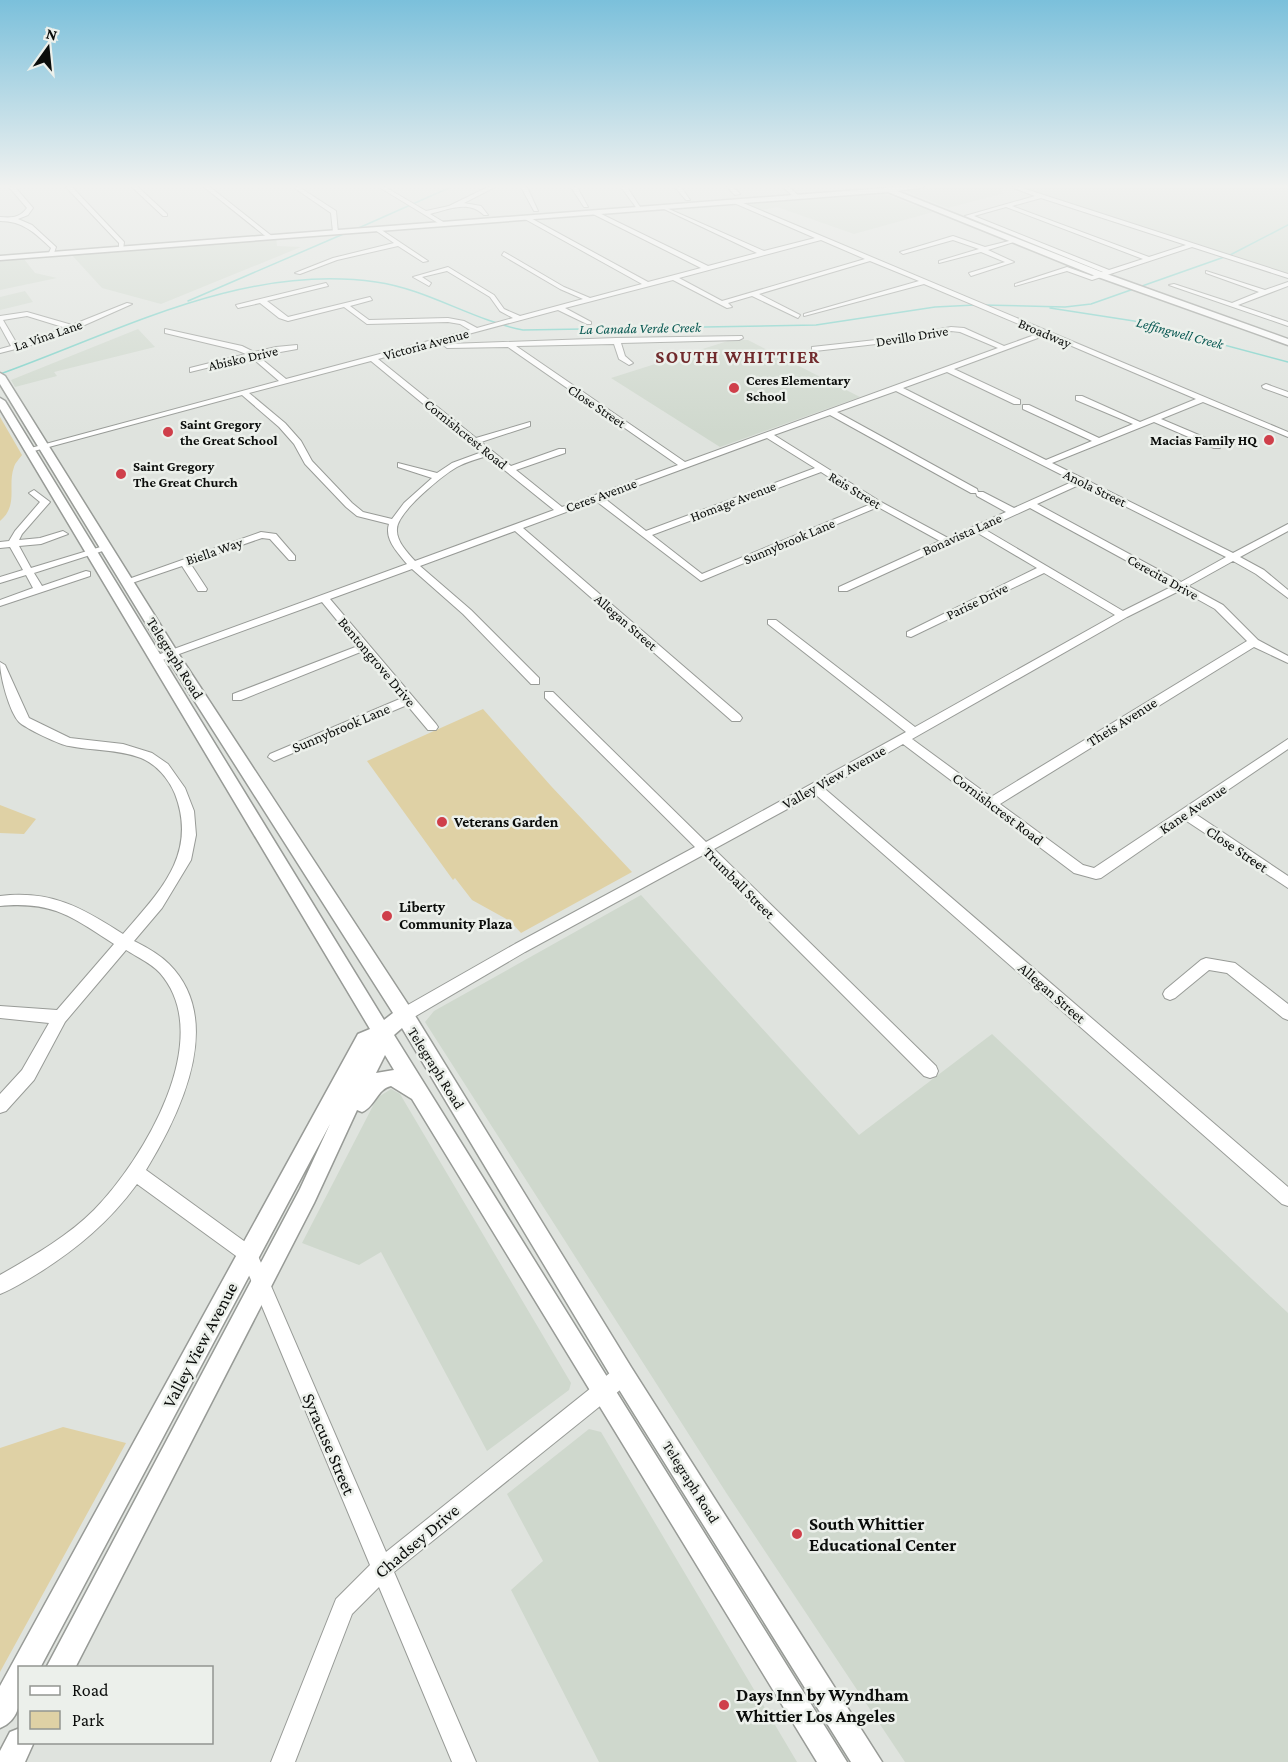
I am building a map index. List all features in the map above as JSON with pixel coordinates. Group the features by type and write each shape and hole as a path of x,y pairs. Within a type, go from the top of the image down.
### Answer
{"main road":[{"path":"1087,269 1101,275 1104,279 1135,288 1288,345"},
{"path":"1135,288 1269,341 1288,345"},
{"name":"Telegraph Road","path":"1,378 128,581 164,656 332,952 384,1032 422,1098 868,1762"},
{"name":"Telegraph Road","path":"0,401 90,548 404,1016 612,1383 833,1762"},
{"name":"Valley View Avenue","path":"26,1666 365,1040 384,1032 404,1016"},
{"name":"Valley View Avenue","path":"61,1666 338,1134 340,1123 376,1054 384,1032"},
{"path":"338,1134 350,1127 370,1088 381,1079 391,1077 406,1082 422,1098"},
{"path":"0,1714 18,1682"},
{"path":"10,1762 19,1744"}],"street":[{"path":"298,273 308,269"},
{"path":"429,284 416,277 444,269"},
{"path":"450,269 492,296 502,309 518,318"},
{"path":"530,269 562,288 590,300"},
{"path":"620,269 648,284"},
{"name":"Victoria Avenue","path":"31,449 444,343 476,330 702,269"},
{"path":"722,303 834,269"},
{"name":"Broadway","path":"894,269 1288,435"},
{"path":"971,274 987,269"},
{"path":"1017,285 1066,269"},
{"path":"1068,269 1092,278 1121,269"},
{"path":"1100,269 1110,273"},
{"path":"1267,269 1288,276"},
{"path":"1208,272 1267,293"},
{"path":"673,277 732,308"},
{"path":"807,315 924,282"},
{"path":"1232,305 1288,284"},
{"path":"238,306 326,285"},
{"path":"1172,285 1285,324"},
{"path":"751,293 798,316"},
{"path":"261,300 281,317 288,319 370,299"},
{"name":"La Vina Lane","path":"0,351 74,328 129,304"},
{"path":"345,305 367,322 448,320 462,322 476,330"},
{"path":"559,308 589,322"},
{"path":"15,347 0,319 27,315 74,328"},
{"name":"Devillo Drive","path":"815,349 885,341 951,329 961,330 1006,349"},
{"path":"168,331 239,348 253,355 285,382"},
{"name":"Ceres Avenue","path":"164,656 414,563 951,370 1046,333"},
{"path":"444,343 511,346 616,340 739,338"},
{"path":"616,340 622,357 629,363"},
{"name":"Close Street","path":"511,346 684,465"},
{"name":"Abisko Drive","path":"193,370 294,347"},
{"name":"Cornishcrest Road","path":"374,360 560,510"},
{"path":"951,370 1017,402"},
{"path":"1266,386 1288,395"},
{"name":"Anola Street","path":"898,388 1233,557 1260,572 1288,595"},
{"path":"244,393 282,425 298,443 308,462 349,505 360,514 393,522"},
{"path":"1079,398 1141,425"},
{"path":"1045,463 1203,399"},
{"path":"1026,407 1101,442"},
{"path":"831,412 1012,511"},
{"path":"1154,419 1216,446"},
{"path":"475,441 527,424"},
{"name":"Reis Street","path":"768,435 878,504 946,541"},
{"path":"489,452 451,467 408,504 393,522 393,537 444,595 465,609 535,681"},
{"path":"511,469 562,452"},
{"path":"401,465 439,477"},
{"name":"Homage Avenue","path":"646,534 820,469"},
{"name":"Bonavista Lane","path":"843,589 1081,481"},
{"path":"13,544 18,533 45,502 34,493"},
{"path":"597,497 646,534"},
{"name":"Sunnybrook Lane","path":"646,534 701,578 878,504"},
{"name":"Cerecita Drive","path":"1030,504 1219,608 1254,642 1288,660"},
{"name":"Valley View Avenue","path":"404,1016 703,847 816,788 1123,615 1181,586 1288,526"},
{"name":"Allegan Street","path":"516,527 736,718"},
{"path":"976,528 1123,615"},
{"path":"0,545 63,534"},
{"name":"Biella Way","path":"128,581 261,534 273,536 292,558"},
{"path":"13,544 39,590"},
{"path":"0,580 27,568 105,544"},
{"path":"183,562 202,589"},
{"path":"0,572 27,568"},
{"name":"Parise Drive","path":"911,634 1044,569"},
{"path":"0,603 86,574"},
{"name":"Bentongrove Drive","path":"323,597 432,727"},
{"name":"Cornishcrest Road","path":"772,622 991,803 1079,869 1096,873"},
{"name":"Theis Avenue","path":"991,803 1254,642"},
{"path":"237,697 364,647"},
{"path":"0,665 24,720 68,742 123,748 147,756 164,767 179,788 188,811 190,835 184,860 157,904 126,943 60,1017 28,1075 0,1106"},
{"name":"Trumball Street","path":"549,695 930,1071"},
{"name":"Sunnybrook Lane","path":"274,757 408,700"},
{"name":"Kane Avenue","path":"1096,873 1288,743"},
{"name":"Allegan Street","path":"816,788 1288,1198"},
{"name":"Close Street","path":"1186,814 1288,883"},
{"path":"0,901 48,900 71,908 166,970 185,1006 188,1051 175,1098 136,1173 86,1229 49,1256 0,1285"},
{"path":"1170,994 1206,964 1230,967 1288,1013"},
{"path":"0,1012 60,1017"},
{"name":"Syracuse Street","path":"136,1173 249,1255 464,1762"},
{"name":"Chadsey Drive","path":"283,1762 344,1607 381,1569 612,1383"}],"shaded area":[{"path":"0,269 32,269 35,273 57,278 0,290"},
{"path":"85,269 246,269 161,304 102,288"},
{"path":"1273,269 1288,269 1288,274"},
{"path":"25,291 33,302 0,310 0,297"},
{"path":"138,329 155,347 54,372 57,376 15,387 11,380"},
{"name":"Ceres Elementary School","path":"731,340 748,340 860,397 720,447 611,378"},
{"path":"641,895 859,1135 992,1034 1288,1313 1288,1762 905,1762 727,1494 425,1022 434,1011"},
{"path":"391,1089 400,1094 571,1383 569,1390 487,1451 381,1252 359,1265 302,1243 377,1098"},
{"path":"589,1429 601,1432 797,1762 599,1762 511,1590 543,1561 507,1494"}],"green space":[{"path":"0,417 22,455 12,474 9,508 0,521"},
{"path":"483,709 632,872 521,933 510,921 472,900 455,878 453,880 367,761"},
{"path":"0,805 36,819 24,834 0,833"},
{"path":"63,1427 126,1443 0,1672 0,1448"}],"waterway":[{"path":"188,301 262,269"},
{"name":"La Canada Verde Creek","path":"982,305 1065,307 1091,304 1190,269"},
{"name":"La Canada Verde Creek","path":"0,374 184,305 231,291 278,282 327,279 376,282 413,291 486,319 523,330 816,325 935,307 975,305"},
{"name":"Leffingwell Creek","path":"1050,308 1134,321 1288,362"}],"place":[{"name":"Ceres Elementary School","path":"734,388"},
{"name":"Saint Gregory the Great School","path":"168,432"},
{"name":"Macias Family HQ","path":"1269,440"},
{"name":"Saint Gregory The Great Church","path":"121,474"},
{"name":"Veterans Garden","path":"442,822"},
{"name":"Liberty Community Plaza","path":"387,916"},
{"name":"South Whittier Educational Center","path":"797,1534"},
{"name":"Days Inn by Wyndham Whittier Los Angeles","path":"724,1705"}],"district":[{"name":"SOUTH WHITTIER","path":"738,357"}]}
